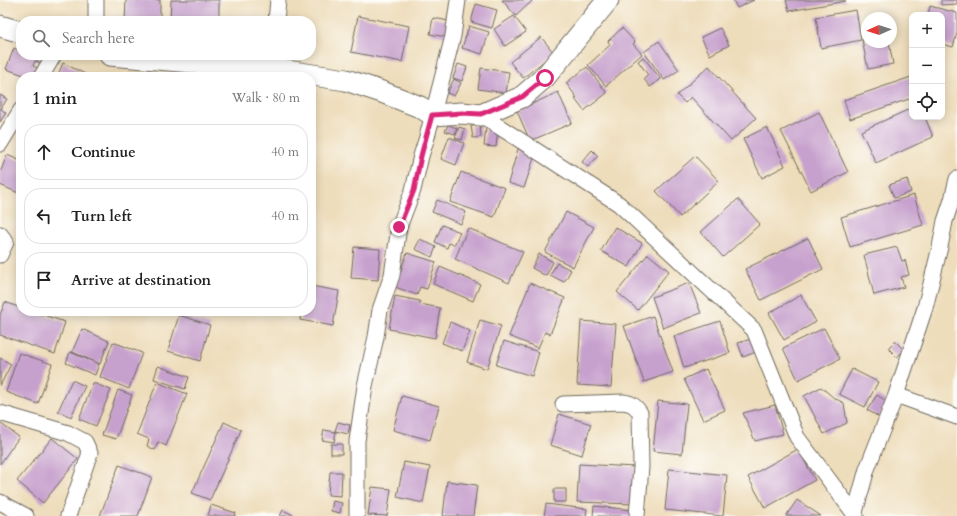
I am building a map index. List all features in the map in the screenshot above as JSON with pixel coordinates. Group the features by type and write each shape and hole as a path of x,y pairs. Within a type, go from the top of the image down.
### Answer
{"street":[{"path":"96,0 96,16"},
{"path":"276,16 278,0"},
{"path":"357,516 357,441 365,386 376,337 380,310 392,274 399,227 414,190 421,156 453,36 458,0"},
{"path":"316,73 346,80 382,92 420,107 432,115 462,113 481,114 522,97 545,78 608,0"},
{"path":"0,26 16,31"},
{"path":"44,72 51,60"},
{"path":"226,60 273,62 314,72"},
{"path":"481,114 619,204 754,330 797,438 855,515"},
{"path":"0,144 16,118"},
{"path":"855,515 867,469 896,395 925,308 945,221 957,179"},
{"path":"0,234 6,242 0,255"},
{"path":"896,395 957,417"},
{"path":"563,404 623,402 634,405 637,408 640,413 641,467 637,516"},
{"path":"0,413 68,433 85,442 90,453 68,516"},
{"path":"0,502 26,516"}],"building":[{"path":"126,0 160,0 160,16 125,16"},
{"path":"171,0 219,0 219,16 170,16"},
{"path":"502,0 533,0 516,16"},
{"path":"733,0 754,0 737,8"},
{"path":"786,0 845,0 846,1 789,11"},
{"path":"941,0 957,0 957,4 941,5"},
{"path":"476,4 497,10 492,28 471,22"},
{"path":"930,6 957,13 957,33 953,47 945,45 945,12 929,12"},
{"path":"856,10 861,40 821,48 816,17"},
{"path":"358,16 409,26 402,62 351,52"},
{"path":"514,16 526,32 505,46 494,29"},
{"path":"433,18 449,21 446,37 430,34"},
{"path":"469,26 489,32 482,54 462,48"},
{"path":"622,28 635,42 633,44 642,54 606,86 588,65 610,45 608,41"},
{"path":"720,28 729,45 710,55 701,37"},
{"path":"541,37 554,53 523,78 510,62"},
{"path":"659,41 679,70 664,80 644,52"},
{"path":"14,48 16,49 16,60 43,60 42,63 35,61 33,66 40,69 39,72 16,72 6,69"},
{"path":"864,48 890,48 893,64 868,69"},
{"path":"643,57 661,79 650,87 644,79 648,75 638,61"},
{"path":"63,63 81,72 59,72"},
{"path":"458,64 467,67 462,81 453,78"},
{"path":"709,66 756,118 731,141 691,97 685,103 677,95"},
{"path":"587,67 607,93 584,111 566,83"},
{"path":"481,68 509,72 506,93 478,89"},
{"path":"909,78 909,99 850,119 844,100"},
{"path":"454,79 461,83 454,96 447,93"},
{"path":"558,92 572,123 530,141 517,111"},
{"path":"0,95 7,99 1,109 6,113 0,122"},
{"path":"909,109 909,120 926,120 933,137 876,163 861,131"},
{"path":"819,112 848,172 811,191 781,131"},
{"path":"448,125 457,128 455,134 445,131"},
{"path":"480,125 481,137 473,138 471,126"},
{"path":"459,127 465,129 462,140 455,138"},
{"path":"767,127 785,166 762,178 743,139"},
{"path":"486,128 498,129 496,147 484,146"},
{"path":"449,137 464,143 456,165 441,159"},
{"path":"518,149 535,155 524,188 508,183"},
{"path":"592,150 598,156 588,167 582,162"},
{"path":"7,155 16,159 16,192 0,185 0,173"},
{"path":"695,156 719,181 680,217 656,191"},
{"path":"461,172 505,188 494,217 450,202"},
{"path":"907,179 911,192 894,198 889,185"},
{"path":"914,195 923,225 850,247 841,217"},
{"path":"738,199 760,224 723,257 701,232"},
{"path":"437,200 466,212 461,224 432,212"},
{"path":"566,212 594,227 573,267 545,252"},
{"path":"442,225 460,232 454,245 449,243 447,248 435,242"},
{"path":"615,227 642,243 629,267 601,251"},
{"path":"468,228 523,252 509,283 455,259"},
{"path":"808,238 823,269 761,300 745,269"},
{"path":"420,239 436,247 432,257 415,249"},
{"path":"354,247 380,249 378,280 351,278"},
{"path":"897,247 902,261 905,260 909,275 901,277 904,287 874,295 864,255"},
{"path":"407,253 436,262 427,289 420,287 417,295 395,287"},
{"path":"539,254 553,262 546,276 532,268"},
{"path":"648,254 669,271 638,310 617,292"},
{"path":"557,263 571,270 564,282 550,275"},
{"path":"440,267 480,284 473,301 433,284"},
{"path":"530,283 565,298 550,334 545,332 538,348 509,336"},
{"path":"689,283 701,313 663,328 652,297"},
{"path":"316,287 339,291 333,326 300,320 300,316 316,316"},
{"path":"801,295 816,322 784,340 769,313"},
{"path":"395,296 420,301 420,304 440,308 435,338 389,329"},
{"path":"5,302 16,306 16,316 46,316 65,322 55,354 0,335 0,315"},
{"path":"179,316 210,325 200,361 168,351"},
{"path":"653,316 673,372 644,382 624,326"},
{"path":"480,320 501,326 487,369 467,362"},
{"path":"581,321 616,324 611,387 577,385"},
{"path":"720,321 730,353 684,368 674,336"},
{"path":"450,322 470,331 462,351 442,343"},
{"path":"824,328 840,359 798,380 783,348"},
{"path":"82,329 109,341 100,364 72,352"},
{"path":"751,339 756,352 743,357 738,343"},
{"path":"504,341 539,352 532,376 496,365"},
{"path":"895,341 904,350 897,357 888,348"},
{"path":"113,342 142,353 129,389 100,377"},
{"path":"70,352 99,364 95,375 66,363"},
{"path":"19,353 52,364 38,404 6,392"},
{"path":"0,358 11,364 0,386"},
{"path":"158,366 189,377 185,389 154,379"},
{"path":"706,369 725,410 703,420 684,379"},
{"path":"852,369 878,382 865,407 839,394"},
{"path":"72,380 85,386 71,417 58,411"},
{"path":"157,382 187,394 166,446 158,442 155,450 147,446 149,439 137,434"},
{"path":"93,383 111,390 96,426 79,419"},
{"path":"821,387 834,398 844,403 847,423 824,434 804,396"},
{"path":"118,390 132,395 116,439 102,435"},
{"path":"877,395 888,402 879,417 867,410"},
{"path":"402,396 439,406 430,440 393,430"},
{"path":"658,401 687,404 682,454 653,451"},
{"path":"775,405 783,434 755,441 743,413"},
{"path":"559,414 591,424 582,455 550,445"},
{"path":"224,422 241,430 210,500 192,493"},
{"path":"338,422 350,425 348,434 335,431"},
{"path":"0,423 19,437 0,464"},
{"path":"324,430 336,432 334,442 322,440"},
{"path":"52,438 78,459 43,503 17,481"},
{"path":"331,444 342,444 342,454 331,454"},
{"path":"798,449 815,480 765,508 748,477"},
{"path":"404,462 430,467 423,503 397,497"},
{"path":"579,464 635,467 634,504 577,502"},
{"path":"119,465 152,477 138,516 100,516"},
{"path":"669,469 727,475 723,516 665,510"},
{"path":"330,472 342,472 341,496 328,495"},
{"path":"447,481 477,485 473,516 443,516"},
{"path":"372,487 391,489 387,516 368,515"},
{"path":"554,489 566,489 566,502 554,502"},
{"path":"797,500 821,516 786,516"},
{"path":"333,501 342,503 340,513 331,511"},
{"path":"546,504 587,509 586,516 544,516"},
{"path":"211,505 236,513 235,516 208,516"},
{"path":"594,506 634,510 634,516 593,516"},
{"path":"283,510 295,516 280,516"}],"route":[{"path":"399,227 414,190 432,115 462,113 481,114 522,97 545,78"}]}
